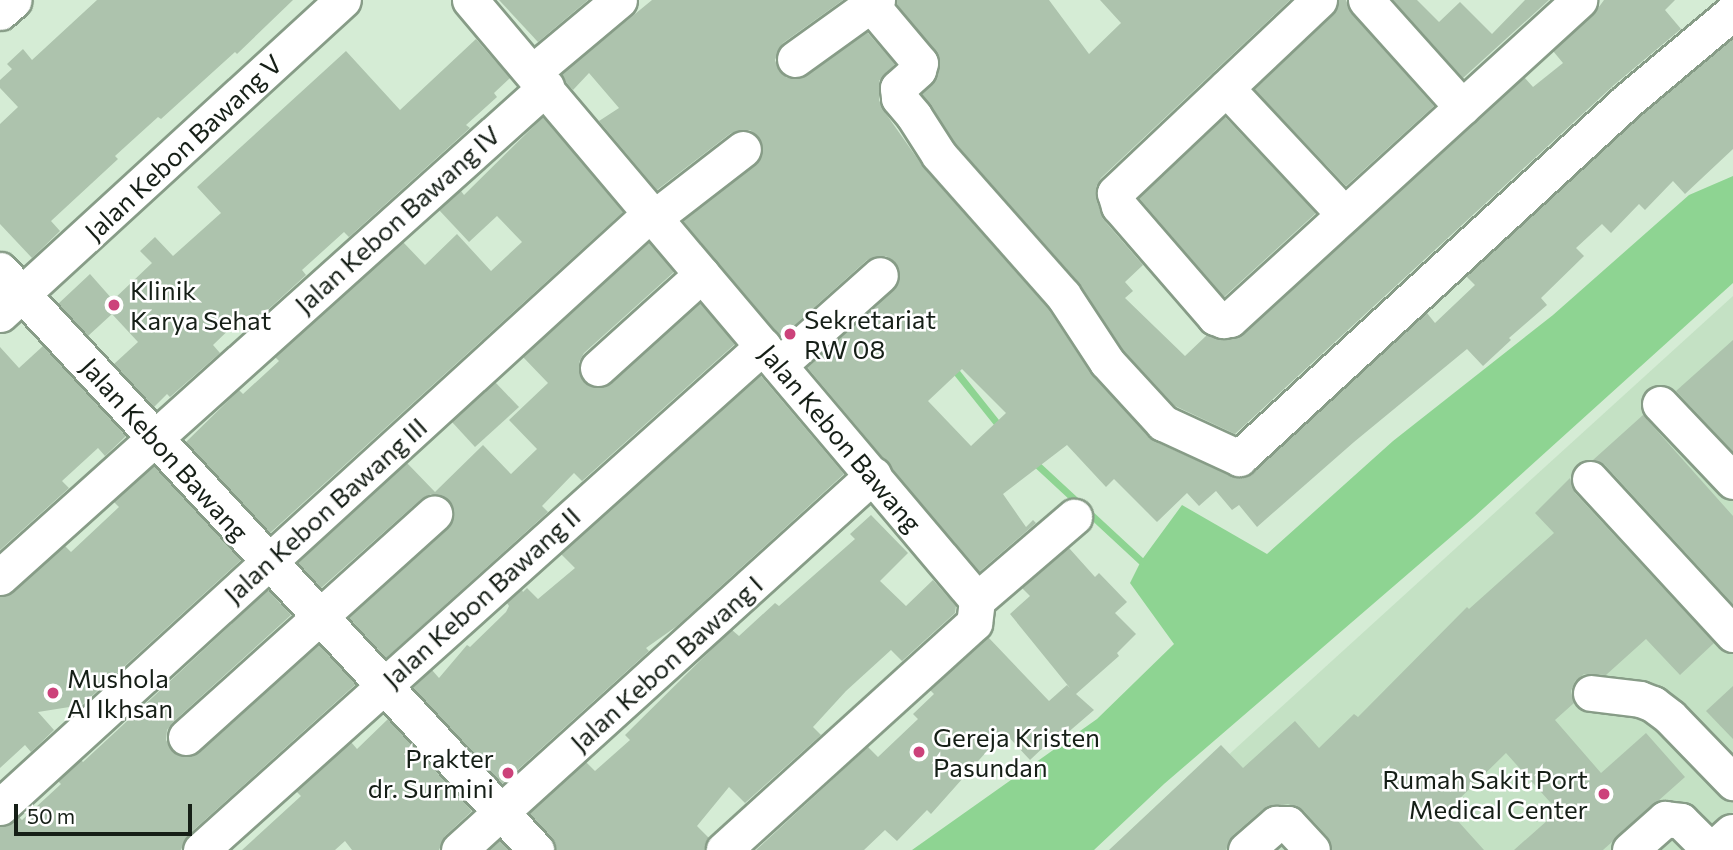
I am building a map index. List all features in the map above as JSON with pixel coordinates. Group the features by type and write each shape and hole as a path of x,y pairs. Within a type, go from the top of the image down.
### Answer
{"highway":[{"path":"1713,850 1733,834"}],"street":[{"path":"0,12 13,0"},
{"name":"Jalan Kebon Bawang V","path":"8,292 343,0"},
{"name":"Jalan Kebon Bawang","path":"470,0 977,600"},
{"name":"Jalan Kebon Bawang IV","path":"0,578 539,80 619,0"},
{"path":"1319,0 1118,187 1114,198 1215,317 1230,320 1579,0"},
{"path":"1366,0 1462,107"},
{"path":"795,59 871,2 920,63 918,70 898,88 899,99 914,116 939,155 1063,295 1107,362 1163,423 1239,457 1628,100 1733,12"},
{"path":"1226,88 1344,214"},
{"name":"Jalan Kebon Bawang III","path":"0,807 653,215 743,149"},
{"path":"598,368 702,274"},
{"name":"Jalan Kebon Bawang II","path":"201,850 384,683 771,356 880,275"},
{"name":"Jalan Kebon Bawang","path":"8,292 154,436 268,563 384,683 536,850"},
{"path":"1660,404 1733,481"},
{"name":"Jalan Kebon Bawang I","path":"459,850 873,475"},
{"path":"1590,479 1733,634"},
{"path":"186,737 321,619 434,514"},
{"path":"724,850 974,623 977,600 1074,517"},
{"path":"1591,693 1640,699 1653,704 1678,724 1733,782"},
{"path":"1630,850 1665,819 1681,821 1713,850"},
{"path":"1246,850 1276,824 1288,824 1312,850"}],"shaded area":[{"path":"1733,176 1733,283 1474,517 1164,784 1094,850 912,850 1097,719 1174,644 1130,583 1141,561 1182,505 1267,554 1393,441 1553,315 1689,195"},
{"path":"1733,296 1733,812 1691,850 1124,850"}],"building":[{"path":"97,0 293,0 237,54 235,52 161,119 158,117 115,156 118,159 51,221 60,231 32,258 0,224 0,124 18,107 0,88 0,80 12,69 7,64 23,49 32,60"},
{"path":"499,0 588,0 538,42"},
{"path":"652,0 843,0 783,43 775,60 779,71 787,78 806,76 867,32 895,64 879,81 879,100 884,111 924,168 1047,307 1092,375 1154,441 1241,478 1253,473 1427,313 1435,323 1475,285 1466,276 1641,115 1733,38 1733,149 1685,194 1673,181 1645,210 1639,204 1611,233 1602,224 1576,248 1584,256 1541,298 1547,305 1509,338 1511,340 1483,366 1467,349 1354,442 1257,527 1239,505 1232,510 1216,491 1199,506 1187,493 1157,522 1114,479 1106,487 1067,445 1003,494 1026,527 1033,520 1036,523 979,572 807,367 893,290 899,281 895,262 886,256 867,260 781,337 683,221 756,164 763,147 758,136 750,130 731,133 657,190 599,121 619,108 589,73 573,90 562,74","holes":["962,369 1006,413 971,446 928,401"]},
{"path":"897,0 1049,0 1089,54 1121,23 1100,0 1290,0 1101,178 1096,187 1096,199 1103,219 1143,265 1125,282 1133,291 1125,298 1185,356 1207,335 1226,340 1244,334 1524,77 1533,87 1563,63 1553,51 1593,15 1604,0 1675,0 1665,10 1681,29 1614,85 1235,434 1175,406 1123,350 1078,282 955,143 922,94 937,76 939,58 896,3"},
{"path":"1339,0 1346,0 1351,13 1434,106 1346,186 1254,89 1333,15"},
{"path":"1393,0 1417,0 1439,22 1460,2 1492,34 1525,0 1549,0 1463,78"},
{"path":"476,39 510,78 494,93 497,97 466,125 470,128 349,237 344,232 302,270 306,275 248,328 240,319 213,345 220,353 170,397 167,394 154,407 114,364 138,342 112,314 88,336 58,304 90,274 113,300 152,263 140,251 155,237 173,256 221,213 197,187 346,51 400,110"},
{"path":"543,117 623,212 270,533 186,442 239,390 243,394 279,361 275,357 403,242 425,265 457,234 491,271 522,242 497,216 469,242 439,210 461,191 464,195"},
{"path":"1225,117 1316,213 1224,297 1139,198"},
{"path":"649,242 674,272 584,353 579,362 583,381 592,387 611,383 700,303 735,344 582,481 574,473 542,506 548,512 386,658 349,618 447,529 453,521 454,511 448,500 431,494 421,499 321,588 298,563 407,463 435,492 483,445 511,474 537,449 509,420 548,383 523,357"},
{"path":"1733,340 1733,452 1676,391"},
{"path":"43,346 126,436 105,456 98,448 62,481 69,488 0,550 0,347 19,368"},
{"path":"760,375 844,474 677,626 646,648 649,651 502,784 413,688 432,670 439,678 467,645 470,647 506,612 509,606 507,603 522,590 523,592 527,588 538,599 575,568 561,554"},
{"path":"495,382 519,407 475,447 452,422"},
{"path":"1643,415 1733,516 1733,604 1605,465 1593,460"},
{"path":"154,466 241,560 82,705 38,712 54,730 31,752 25,745 0,768 0,597 13,592 65,546 71,552 119,507 114,502"},
{"path":"1570,478 1575,493 1714,643 1680,675 1646,639 1606,675 1584,674 1575,681 1571,691 1574,703 1555,720 1601,773 1646,733 1685,777 1603,850 1514,850 1558,811 1506,753 1448,810 1484,850 1332,850 1327,836 1303,810 1288,804 1263,809 1233,835 1226,850 1109,850 1221,745 1243,768 1295,721 1319,748 1354,714 1358,717 1467,607 1469,609 1554,533 1535,513"},
{"path":"871,515 908,553 880,581 906,606 933,580 956,606 955,613 902,661 891,650 846,691 813,727 821,735 745,803 729,787 697,826 709,838 704,850 556,850 551,837 529,813 586,762 595,771 630,740 625,735 725,636 732,630 739,636 775,603 779,606 855,539 850,534"},
{"path":"1069,548 1095,577 1099,573 1127,602 1115,613 1136,634 1117,653 1119,656 1076,694 1094,710 1051,747 1048,743 1030,760 1004,732 931,814 927,810 897,841 885,830 864,850 756,850 868,747 878,757 918,719 913,714 934,694 930,690 988,637 1049,701 1067,685 1070,688 1010,614 1030,596 1022,588"},
{"path":"268,590 291,615 173,722 167,730 166,740 172,751 189,757 199,752 319,645 356,684 188,835 181,850 0,850 0,827 19,817 22,820 61,784 58,781 81,760 83,762"},
{"path":"1733,686 1733,739 1706,711"},
{"path":"388,719 472,811 445,836 439,850 352,850 345,841 335,850 242,850 301,796 296,791 351,742 357,749"},
{"path":"500,840 509,850 489,850"}],"waterway":[{"path":"953,368 1000,427"},
{"path":"1033,461 1141,561"}],"place":[{"name":"Klinik Karya Sehat","path":"114,305"},
{"name":"Sekretariat RW 08","path":"790,334"},
{"name":"Mushola Al Ikhsan","path":"53,693"},
{"name":"Gereja Kristen Pasundan","path":"919,752"},
{"name":"Prakter dr. Surmini","path":"508,773"},
{"name":"Rumah Sakit Port Medical Center","path":"1604,794"}]}
